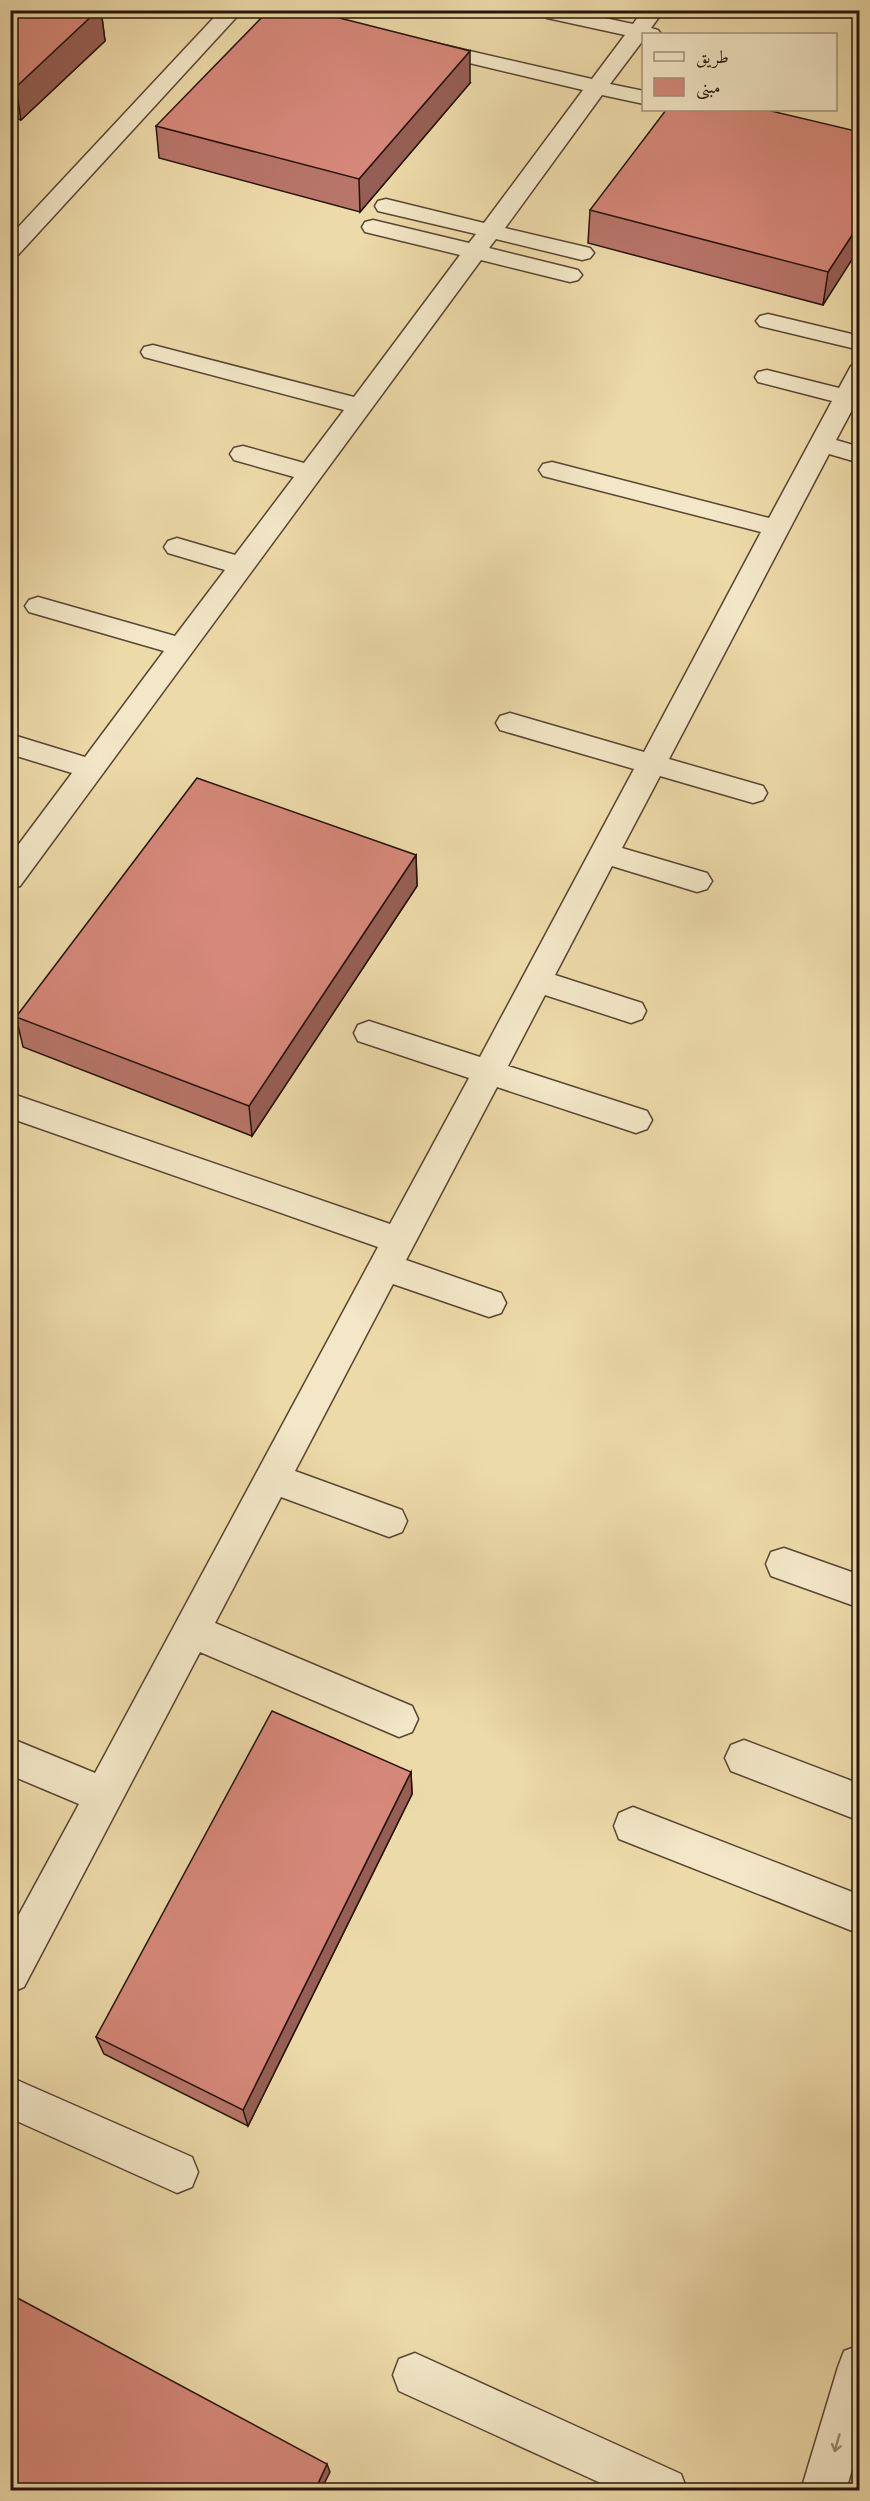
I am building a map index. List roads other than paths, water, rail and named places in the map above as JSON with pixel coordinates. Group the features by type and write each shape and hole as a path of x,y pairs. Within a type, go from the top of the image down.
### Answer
{"street":[{"path":"10,250 233,10"},
{"path":"554,14 644,33 654,10"},
{"path":"10,878 597,88 642,35"},
{"path":"411,44 642,98"},
{"path":"386,206 582,253"},
{"path":"373,227 570,275"},
{"path":"768,321 860,343"},
{"path":"153,352 360,406"},
{"path":"10,1973 777,528 837,434 853,384 767,377"},
{"path":"837,434 860,455"},
{"path":"243,454 311,472"},
{"path":"552,470 777,528"},
{"path":"177,547 242,566"},
{"path":"38,606 181,647"},
{"path":"510,723 753,793"},
{"path":"10,744 91,769"},
{"path":"604,853 697,881"},
{"path":"536,981 631,1011"},
{"path":"369,1033 636,1120"},
{"path":"10,1105 392,1254 489,1303"},
{"path":"273,1478 389,1521"},
{"path":"784,1564 860,1592"},
{"path":"192,1630 399,1719"},
{"path":"10,1756 104,1796"},
{"path":"744,1758 860,1803"},
{"path":"633,1826 860,1915"},
{"path":"10,2097 177,2172"},
{"path":"823,2490 860,2367"},
{"path":"415,2375 665,2490"}]}
